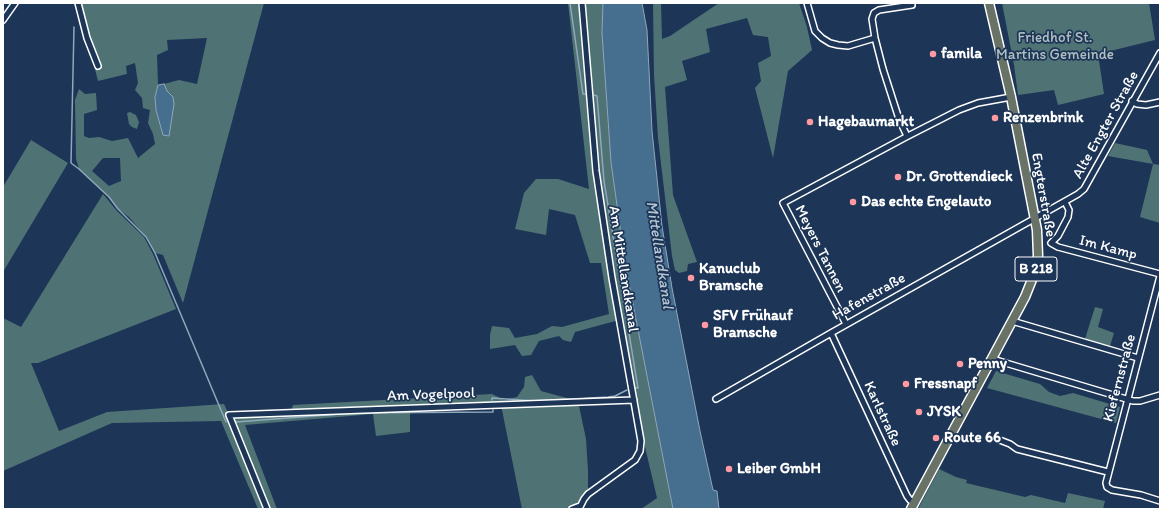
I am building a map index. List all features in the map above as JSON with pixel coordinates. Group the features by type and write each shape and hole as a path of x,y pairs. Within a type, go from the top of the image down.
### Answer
{"main road":[{"name":"Engterstraße","path":"913,506 1029,289 1036,269 1038,256 1038,241 1011,97 989,3"}],"street":[{"path":"3,20 15,3"},
{"path":"78,3 87,38 98,66"},
{"name":"Am Mittellandkanal","path":"579,507 588,494 635,460 640,451 641,441 612,278 596,171 582,3"},
{"path":"807,3 815,31 830,43 848,46 875,38"},
{"path":"907,136 899,119 875,38 872,19 874,13 879,10 912,5"},
{"name":"Alte Engter Straße","path":"1034,218 1065,202 1084,189 1160,53"},
{"name":"Meyers Tannen","path":"846,324 783,203 907,136 959,110 978,104 1011,97"},
{"path":"1132,101 1138,104 1146,105 1160,102"},
{"name":"Im Kamp","path":"1065,202 1069,210 1068,217 1058,236 1051,243 1058,247 1160,275"},
{"name":"Hafenstraße","path":"716,399 830,332 1034,218"},
{"name":"Kiefernstraße","path":"1160,275 1106,483 1107,487 1112,490 1141,495 1160,501"},
{"path":"1012,321 1138,358"},
{"name":"Karlstraße","path":"830,332 913,506"},
{"path":"992,358 1001,362 1127,399 1140,401 1160,395"},
{"name":"Am Vogelpool","path":"267,509 228,415 634,400"},
{"path":"997,439 1010,444 1017,449 1108,472"},
{"path":"572,509 579,507"}],"green space":[{"path":"78,3 264,3 183,303 163,255 155,253 146,237 129,217 118,209 109,197 79,169 76,159 75,100 79,89 85,94 96,93 97,110 84,114 84,136 89,138 99,137 112,141 128,138 138,158 155,144 153,134 148,123 150,110 143,108 142,98 135,90 138,83 135,63 126,66 127,74 98,81","holes":["207,38 197,84 179,80 164,84 167,91 173,97 169,133 163,134 156,110 155,97 158,85 157,55 168,50 167,40","103,158 120,158 121,181 109,186 92,171"]},
{"path":"568,3 603,3 602,33 611,162 625,263 673,509 641,509 657,498 634,400 619,320 575,332 571,342 563,340 559,336 539,341 531,355 522,356 515,345 490,349 490,335 492,326 509,328 515,338 537,334 552,326 562,327 609,314 601,263 590,263 575,215 549,209 546,235 515,229 524,193 536,179 558,179 589,189"},
{"path":"653,3 661,3 662,39 670,36 719,3 799,3 807,27 812,50 788,71 773,158 755,88 761,81 758,63 771,56 768,37 753,35 747,18 706,29 710,52 682,61 687,80 665,87 673,195 697,262 688,264 687,271 679,273 675,270 672,256 658,138 654,75"},
{"name":"Friedhof St. Martins Gemeinde","path":"1002,3 1149,3 1155,40 1098,54 1104,94 1058,105 1054,90 1018,95"},
{"path":"130,112 136,115 139,122 137,129 129,124 127,113"},
{"path":"31,140 68,163 3,272 3,187"},
{"path":"1115,143 1147,150 1153,164 1108,156"},
{"path":"1153,164 1160,165 1160,223 1140,217"},
{"path":"103,194 117,211 144,237 153,254 176,309 38,363 31,363 59,431 107,412 224,404 229,415 290,413 293,405 492,394 504,400 517,397 524,387 525,377 532,375 541,391 578,401 586,439 588,471 588,493 581,499 581,508 522,509 501,405 410,408 410,432 376,436 373,414 245,425 277,509 258,509 221,421 112,423 3,471 3,318 21,327"},
{"path":"1095,307 1103,309 1098,327 1114,333 1110,346 1085,339"},
{"path":"996,371 1040,384 1049,392 1060,396 1073,393 1120,407 1116,423 987,388"},
{"path":"939,469 956,477 967,480 966,483 1025,497 1031,495 1065,503 1068,493 1105,501 1103,509 918,509"}],"water":[{"name":"Mittellandkanal","path":"603,3 642,3 647,30 652,131 662,226 672,288 700,431 713,490 717,491 719,509 673,509 625,263 611,162 602,33"},
{"path":"164,84 167,91 173,97 174,104 169,136 163,135 156,110 155,97 158,85"}],"waterway":[{"path":"570,3 583,94 585,94"},
{"path":"74,27 71,163 109,197 118,209 146,237 155,253 226,422"},
{"path":"594,95 597,96 604,181 638,388 634,388"},
{"path":"492,400 492,398 536,401 608,397 615,396 627,390"},
{"path":"236,422 353,413 493,412 493,410"}],"place":[{"name":"famila","path":"933,54"},
{"name":"Renzenbrink","path":"995,118"},
{"name":"Hagebaumarkt","path":"810,122"},
{"name":"Dr. Grottendieck","path":"898,177"},
{"name":"Das echte Engelauto","path":"853,202"},
{"name":"Kanuclub Bramsche","path":"691,278"},
{"name":"SFV Frühauf Bramsche","path":"705,325"},
{"name":"Penny","path":"960,364"},
{"name":"Fressnapf","path":"906,384"},
{"name":"JYSK","path":"919,412"},
{"name":"Route 66","path":"936,438"},
{"name":"Leiber GmbH","path":"729,469"}]}
